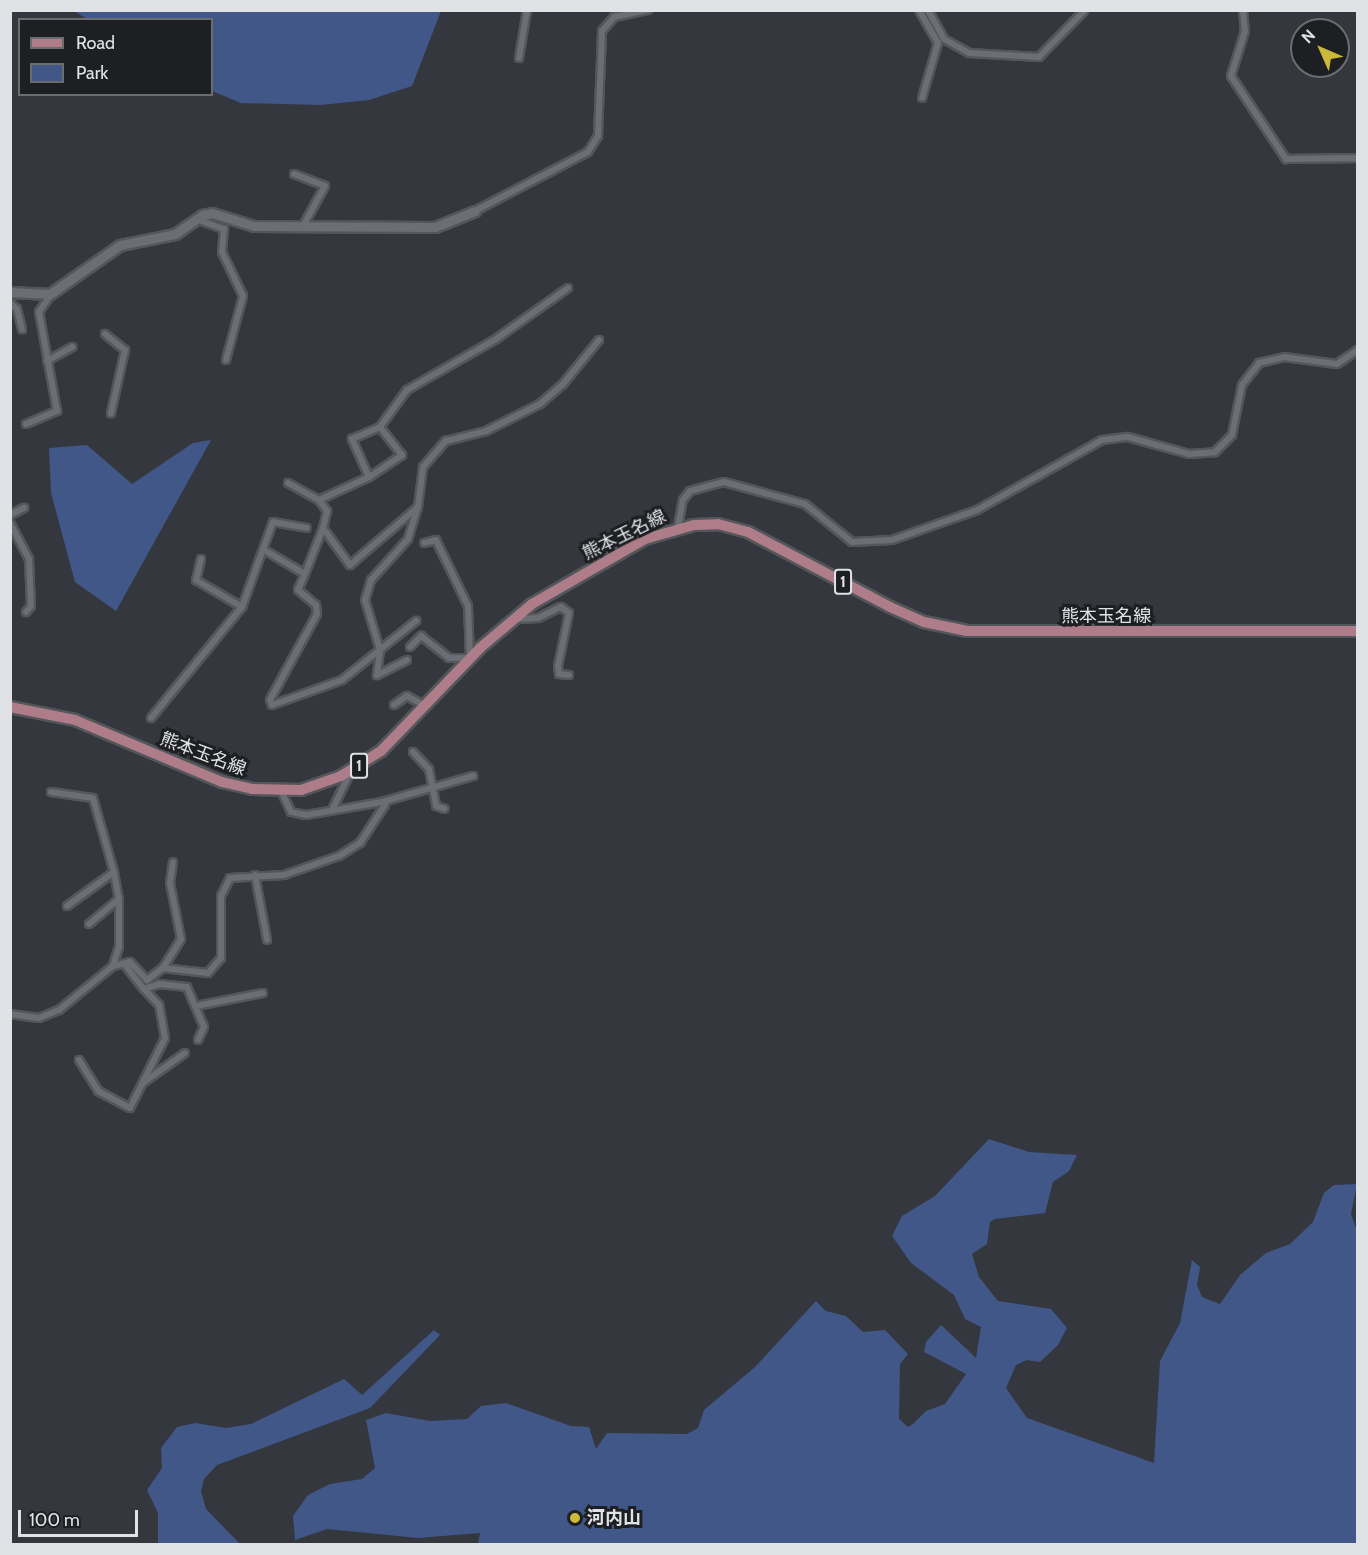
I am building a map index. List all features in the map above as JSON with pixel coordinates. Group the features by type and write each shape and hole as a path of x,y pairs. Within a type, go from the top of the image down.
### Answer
{"main road":[{"name":"熊本玉名線","path":"10,707 75,720 222,782 281,791 318,785 351,771 381,751 470,658 510,620 554,590 645,539 678,527 718,524 748,532 924,622 968,631 1046,633 1358,631"}],"street":[{"path":"519,58 526,10"},
{"path":"26,424 57,411 46,361 39,312 52,292 120,245 175,234 195,218 212,213 254,226 435,226 474,211 588,152 598,136 602,31 614,17 648,10"},
{"path":"919,10 938,43 922,98"},
{"path":"928,10 944,39 969,53 1039,57 1084,11"},
{"path":"1243,10 1245,31 1231,76 1286,159 1358,159"},
{"path":"294,174 325,186 303,226"},
{"path":"195,218 224,229 222,252 243,296 226,360"},
{"path":"369,477 351,440 380,427 408,390 496,339 568,288"},
{"path":"10,291 33,296 52,292"},
{"path":"10,303 17,309 22,329"},
{"path":"105,334 125,350 111,413"},
{"path":"407,660 377,675 380,650 365,600 371,580 408,539 418,507 423,467 446,441 486,431 540,404 563,384 599,340"},
{"path":"46,361 72,347"},
{"path":"678,527 683,500 690,491 724,482 805,504 852,542 892,540 977,510 1102,440 1128,437 1189,454 1215,452 1232,435 1242,385 1259,363 1284,357 1337,364 1358,350"},
{"path":"319,500 369,477 402,455 380,427"},
{"path":"288,483 319,500 327,511 324,528 297,590 316,604 317,614 270,700 273,705 342,680 416,621"},
{"path":"324,528 350,565 418,507"},
{"path":"10,515 24,508"},
{"path":"151,718 242,607 266,551 273,522 306,528"},
{"path":"10,523 29,559 31,606 26,612"},
{"path":"411,647 421,636 449,658 470,658 468,606 436,540 424,543"},
{"path":"266,551 305,574"},
{"path":"201,560 196,580 242,607"},
{"path":"510,620 538,618 561,607 569,613 558,666 559,674 569,675"},
{"path":"394,705 407,696 425,706"},
{"path":"412,752 429,769 436,806 445,809"},
{"path":"332,810 351,771"},
{"path":"281,791 291,812 332,810 382,802 473,776"},
{"path":"10,1014 39,1018 59,1010 113,966 119,947 119,899 114,872 93,798 51,792"},
{"path":"162,968 202,975 215,967 221,958 224,886 230,878 284,875 339,856 374,827 385,805 382,802"},
{"path":"113,966 130,962 147,980 162,968 181,939 170,883 173,862"},
{"path":"67,906 114,872"},
{"path":"255,875 267,940"},
{"path":"89,924 119,899"},
{"path":"79,1060 98,1091 130,1108 165,1038 159,1005 125,965"},
{"path":"144,989 159,984 188,987 204,1027 198,1040"},
{"path":"196,1006 263,993"},
{"path":"144,1082 185,1053"}],"green space":[{"path":"74,11 441,11 412,86 369,100 321,105 241,103 213,91 213,18 85,18"},
{"path":"211,440 116,611 75,582 51,493 49,448 87,445 132,484 193,443"},
{"path":"989,1139 1029,1152 1077,1155 1069,1171 1053,1182 1045,1213 995,1219 990,1222 987,1244 972,1254 979,1277 998,1301 1051,1309 1067,1328 1058,1345 1040,1362 1027,1360 1016,1365 1006,1388 1027,1418 1154,1463 1160,1361 1180,1323 1192,1260 1200,1267 1197,1285 1202,1297 1220,1304 1240,1275 1266,1253 1290,1244 1313,1222 1324,1193 1334,1185 1357,1184 1351,1214 1358,1234 1357,1544 478,1544 480,1533 418,1538 327,1529 295,1540 293,1516 308,1495 330,1484 362,1479 375,1468 366,1420 386,1413 430,1421 467,1419 481,1406 506,1403 571,1426 589,1427 596,1449 607,1433 687,1434 698,1428 704,1410 755,1367 816,1301 826,1311 846,1316 863,1332 885,1330 908,1354 900,1364 899,1419 908,1427 926,1411 945,1404 966,1374 924,1352 926,1342 941,1325 976,1358 981,1327 965,1319 954,1295 911,1263 892,1236 902,1216 935,1196"},
{"path":"434,1330 440,1335 370,1408 217,1465 204,1479 201,1491 206,1509 240,1544 158,1544 158,1513 147,1490 162,1468 161,1448 177,1427 195,1423 226,1428 251,1424 344,1379 362,1395"}],"place":[{"name":"河内山","path":"575,1518"}]}
